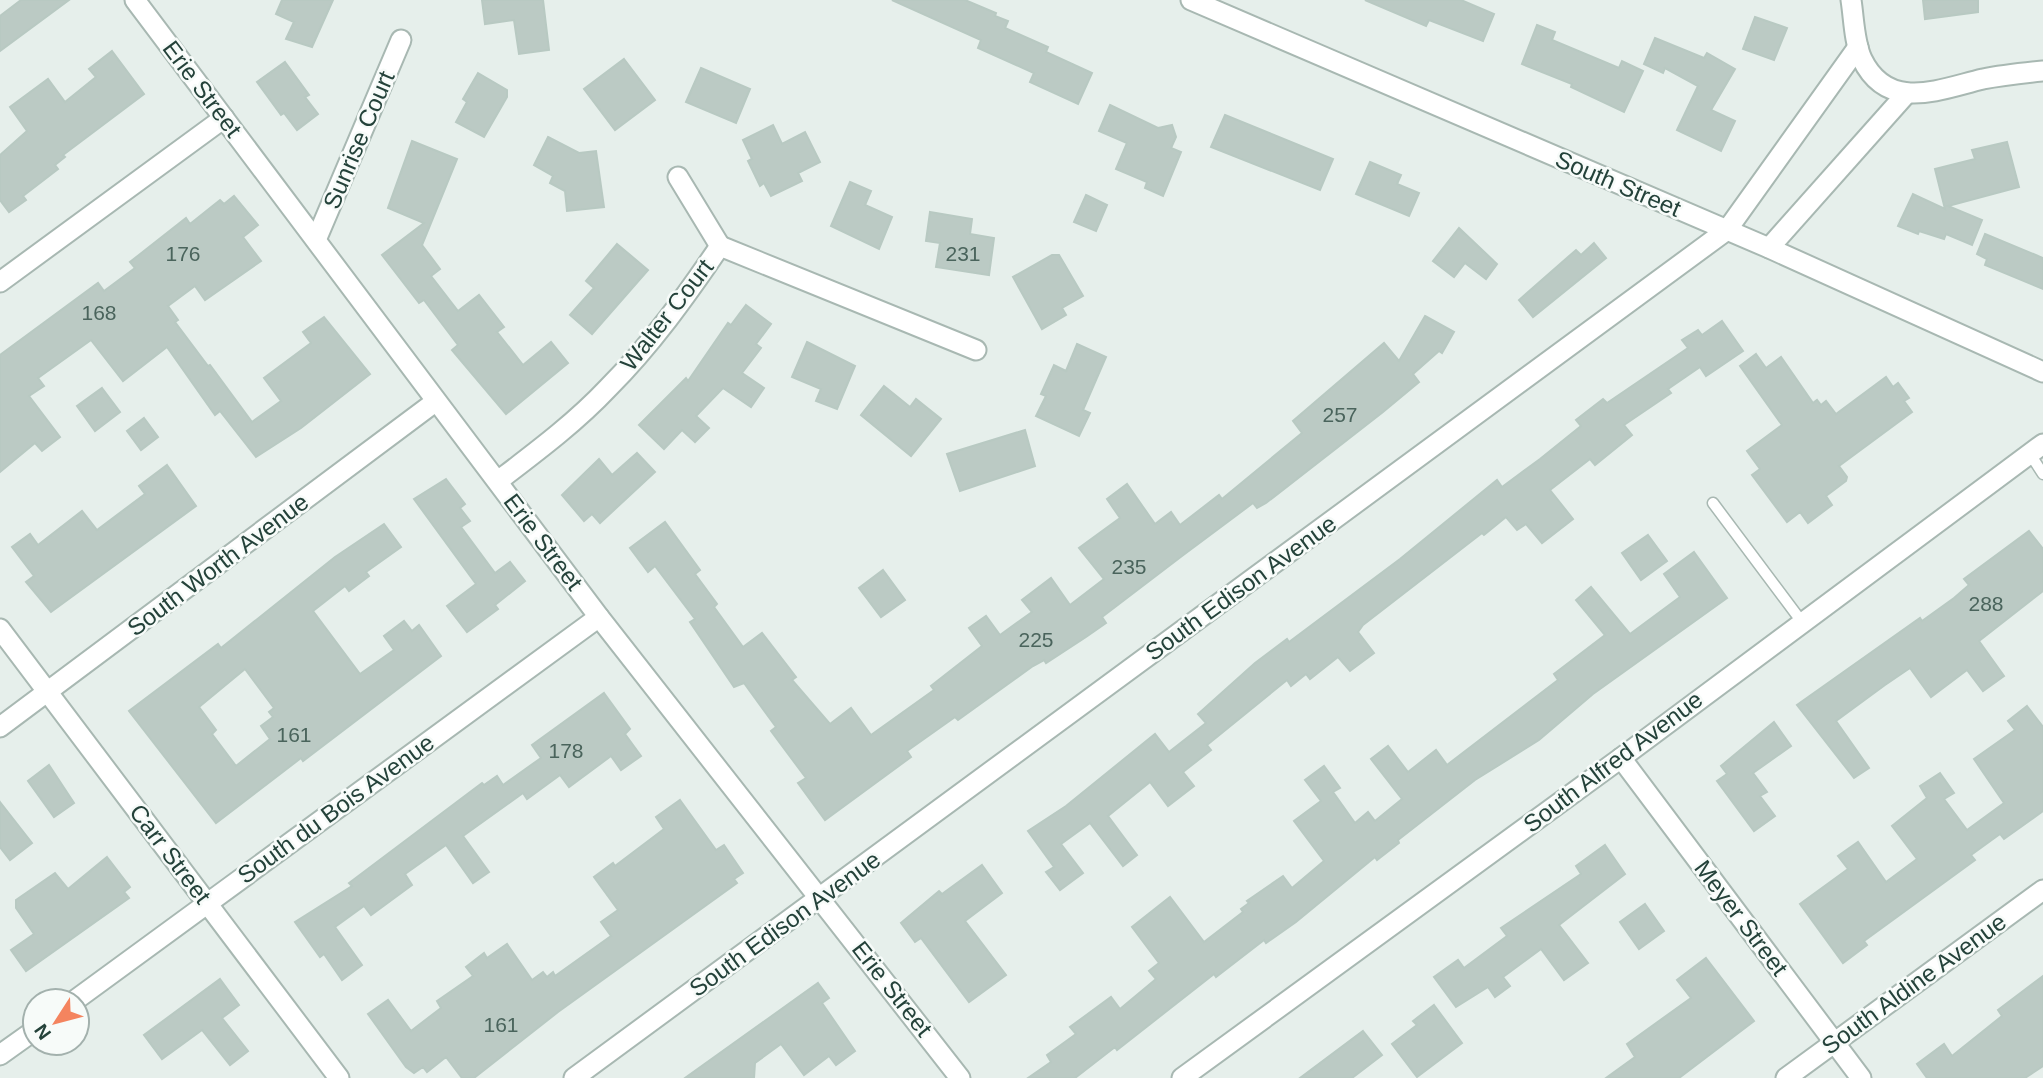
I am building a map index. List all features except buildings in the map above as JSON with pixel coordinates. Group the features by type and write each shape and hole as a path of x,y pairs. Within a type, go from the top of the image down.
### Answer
{"street":[{"name":"Erie Street","path":"135,0 599,617 822,898 960,1078"},
{"name":"South Street","path":"1191,0 1769,248 2043,372"},
{"path":"1851,0 1858,47 1863,61 1877,78 1889,87 1907,93 1925,94 1987,79 2043,71"},
{"name":"Sunrise Court","path":"316,240 401,40"},
{"name":"South Edison Avenue","path":"574,1078 1727,230 1858,47"},
{"path":"1769,248 1907,93"},
{"path":"0,282 223,118"},
{"path":"678,177 720,246"},
{"name":"Walter Court","path":"498,481 589,407 624,372 668,319 720,246 976,351"},
{"name":"South Worth Avenue","path":"0,727 435,402"},
{"name":"South Alfred Avenue","path":"1182,1078 2036,449"},
{"name":"South du Bois Avenue","path":"91,988 599,617"},
{"name":"Carr Street","path":"0,629 339,1078"},
{"name":"Meyer Street","path":"1620,758 1861,1078"},
{"name":"South Aldine Avenue","path":"1786,1078 2043,890"},
{"path":"0,1055 21,1040"}],"lane":[{"path":"2036,449 2043,474"},
{"path":"1713,503 1801,622"}]}
